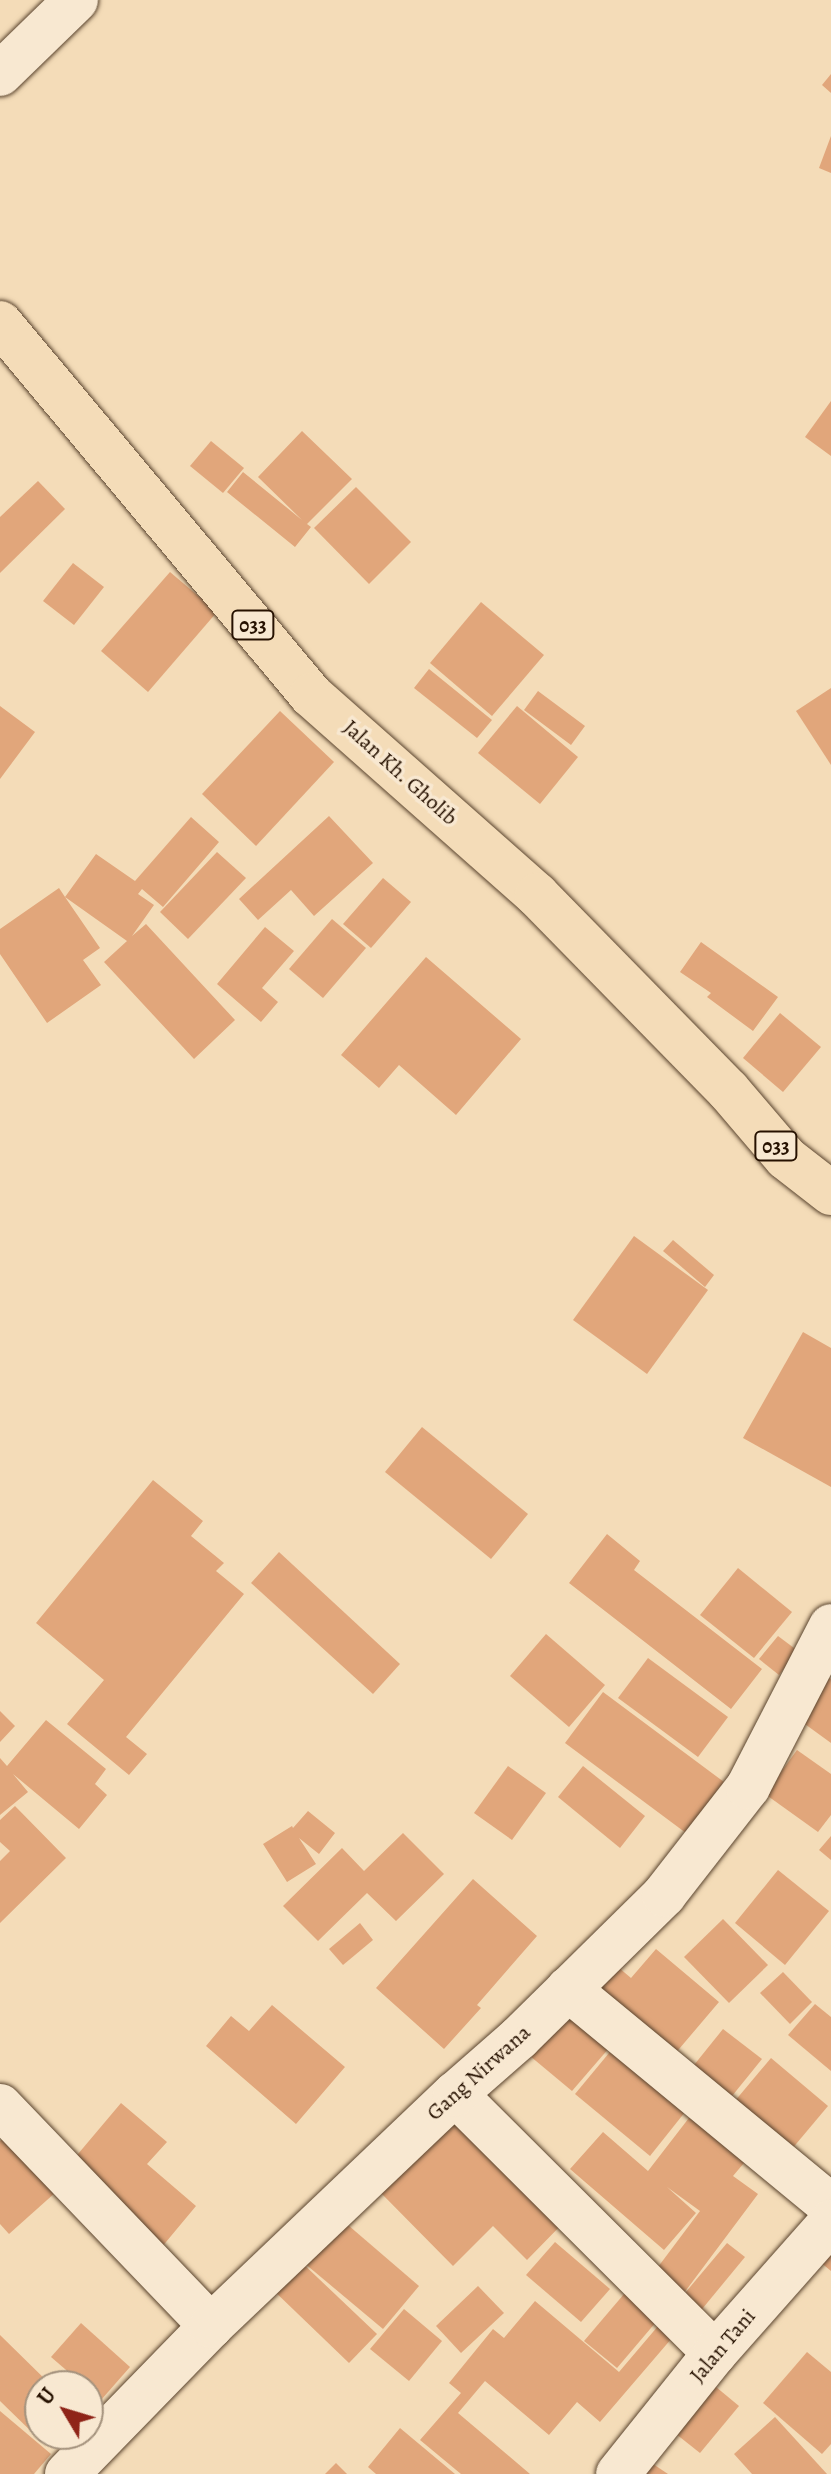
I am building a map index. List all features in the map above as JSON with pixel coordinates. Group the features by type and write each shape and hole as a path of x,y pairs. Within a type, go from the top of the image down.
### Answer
{"main road":[{"name":"Jalan Kh. Gholib","path":"0,323 311,695 537,895 728,1090 786,1158 831,1193"}],"street":[{"path":"0,74 76,0"},
{"name":"Gang Nirwana","path":"67,2474 211,2326 664,1895 748,1787 831,1626"},
{"path":"568,1989 831,2206"},
{"path":"455,2094 715,2353"},
{"path":"0,2106 211,2326"},
{"name":"Jalan Tani","path":"618,2474 715,2353 831,2222"}],"building":[{"path":"831,74 831,93 822,85"},
{"path":"831,136 831,173 819,168"},
{"path":"831,401 831,456 805,437"},
{"path":"302,431 352,479 307,524 311,527 295,547 227,492 243,472 302,520 258,477"},
{"path":"211,441 244,468 223,493 190,466"},
{"path":"38,481 65,509 0,573 0,517"},
{"path":"356,487 411,542 369,584 314,528"},
{"path":"73,563 104,587 74,625 43,601"},
{"path":"170,572 217,612 148,692 101,651"},
{"path":"481,602 544,655 492,716 430,663"},
{"path":"429,669 492,720 477,738 414,688"},
{"path":"831,688 831,765 796,711"},
{"path":"538,691 585,726 571,745 524,710"},
{"path":"0,706 35,732 0,779"},
{"path":"517,706 578,757 540,804 478,753"},
{"path":"280,711 334,762 256,846 202,794"},
{"path":"329,816 373,863 314,916 291,890 258,920 239,899"},
{"path":"191,817 219,842 163,907 142,889 138,894 154,905 132,936 146,924 235,1020 194,1059 104,962 127,941 65,897 96,854 135,881"},
{"path":"217,852 246,878 188,939 160,912"},
{"path":"383,878 411,902 371,948 343,924"},
{"path":"59,888 100,948 83,960 101,985 47,1023 0,954 0,929"},
{"path":"332,919 366,948 323,998 289,969"},
{"path":"265,927 294,951 262,988 278,1002 261,1022 217,984"},
{"path":"701,942 778,997 753,1031 707,997 711,993 680,972"},
{"path":"426,957 521,1039 456,1115 399,1065 379,1088 341,1055"},
{"path":"780,1013 821,1047 783,1092 743,1058"},
{"path":"634,1236 708,1290 647,1374 573,1320"},
{"path":"673,1240 714,1275 705,1287 663,1251"},
{"path":"803,1332 831,1348 831,1487 743,1438"},
{"path":"422,1427 528,1514 491,1559 385,1472"},
{"path":"153,1480 203,1521 191,1536 224,1563 216,1571 244,1594 126,1737 147,1754 129,1775 67,1724 104,1680 36,1623"},
{"path":"607,1534 640,1561 634,1570 762,1669 731,1709 569,1583"},
{"path":"279,1552 400,1664 373,1694 251,1583"},
{"path":"738,1568 792,1612 754,1658 700,1615"},
{"path":"546,1634 605,1685 569,1727 510,1676"},
{"path":"778,1636 798,1651 779,1675 759,1659"},
{"path":"648,1658 728,1717 698,1757 618,1698"},
{"path":"831,1679 831,1743 798,1719"},
{"path":"603,1692 724,1782 686,1833 565,1743"},
{"path":"0,1711 15,1726 0,1742"},
{"path":"46,1720 106,1769 95,1784 107,1795 79,1829 13,1774 28,1792 0,1815 0,1758 7,1766"},
{"path":"797,1750 831,1774 831,1815 818,1832 765,1794"},
{"path":"508,1766 546,1793 512,1840 474,1813"},
{"path":"583,1766 645,1816 620,1848 558,1797"},
{"path":"15,1806 66,1858 0,1923 0,1861 10,1851 0,1842 0,1820"},
{"path":"308,1811 335,1833 319,1854 299,1838 316,1864 287,1882 263,1844 293,1828"},
{"path":"403,1833 444,1874 396,1921 367,1893 318,1941 283,1906 342,1848 364,1871"},
{"path":"831,1836 831,1860 819,1850"},
{"path":"778,1870 829,1911 785,1965 735,1923"},
{"path":"473,1879 537,1936 477,2005 481,2008 444,2049 376,1988"},
{"path":"723,1919 768,1965 729,2003 684,1957"},
{"path":"360,1923 373,1940 343,1965 329,1949"},
{"path":"656,1949 719,2002 668,2062 586,1992 612,1962 631,1978"},
{"path":"783,1972 812,2002 790,2024 760,1993"},
{"path":"567,2000 616,2040 572,2091 524,2051"},
{"path":"815,2004 831,2017 831,2071 788,2035"},
{"path":"272,2005 345,2067 296,2124 206,2046 231,2016 249,2031"},
{"path":"723,2029 762,2059 728,2101 690,2070"},
{"path":"619,2041 693,2102 650,2156 575,2094"},
{"path":"771,2058 828,2106 786,2156 729,2108"},
{"path":"121,2103 167,2142 147,2164 196,2206 161,2248 67,2167"},
{"path":"461,2111 568,2218 527,2260 493,2226 453,2266 380,2192"},
{"path":"692,2114 749,2157 733,2176 758,2194 684,2293 655,2271 700,2211 667,2187 696,2213 664,2250 570,2169 603,2132 648,2171"},
{"path":"7,2136 56,2192 9,2234 0,2224 0,2141"},
{"path":"334,2213 419,2286 383,2329 297,2257"},
{"path":"831,2237 831,2271 814,2257"},
{"path":"555,2242 610,2289 581,2322 526,2275"},
{"path":"727,2243 745,2257 698,2314 680,2299"},
{"path":"298,2259 377,2334 349,2363 270,2287"},
{"path":"478,2286 504,2313 461,2353 436,2326"},
{"path":"630,2287 662,2315 617,2368 584,2341"},
{"path":"535,2301 619,2372 664,2319 678,2331 600,2422 577,2402 549,2435 485,2381 458,2413 530,2474 461,2474 420,2440 461,2393 449,2383 493,2329 504,2338"},
{"path":"404,2309 442,2341 409,2381 370,2349"},
{"path":"81,2323 130,2367 104,2397 104,2370 66,2370 51,2357"},
{"path":"0,2335 36,2370 24,2370 24,2424 0,2401"},
{"path":"807,2352 831,2372 831,2444 822,2454 763,2403"},
{"path":"710,2382 739,2406 700,2453 671,2430"},
{"path":"0,2411 24,2431 24,2450 46,2450 51,2454 34,2474 0,2474"},
{"path":"775,2417 827,2474 752,2474 734,2454"},
{"path":"400,2428 455,2474 376,2474 368,2467"},
{"path":"644,2458 668,2474 633,2474"},
{"path":"336,2463 347,2474 325,2474"}]}
